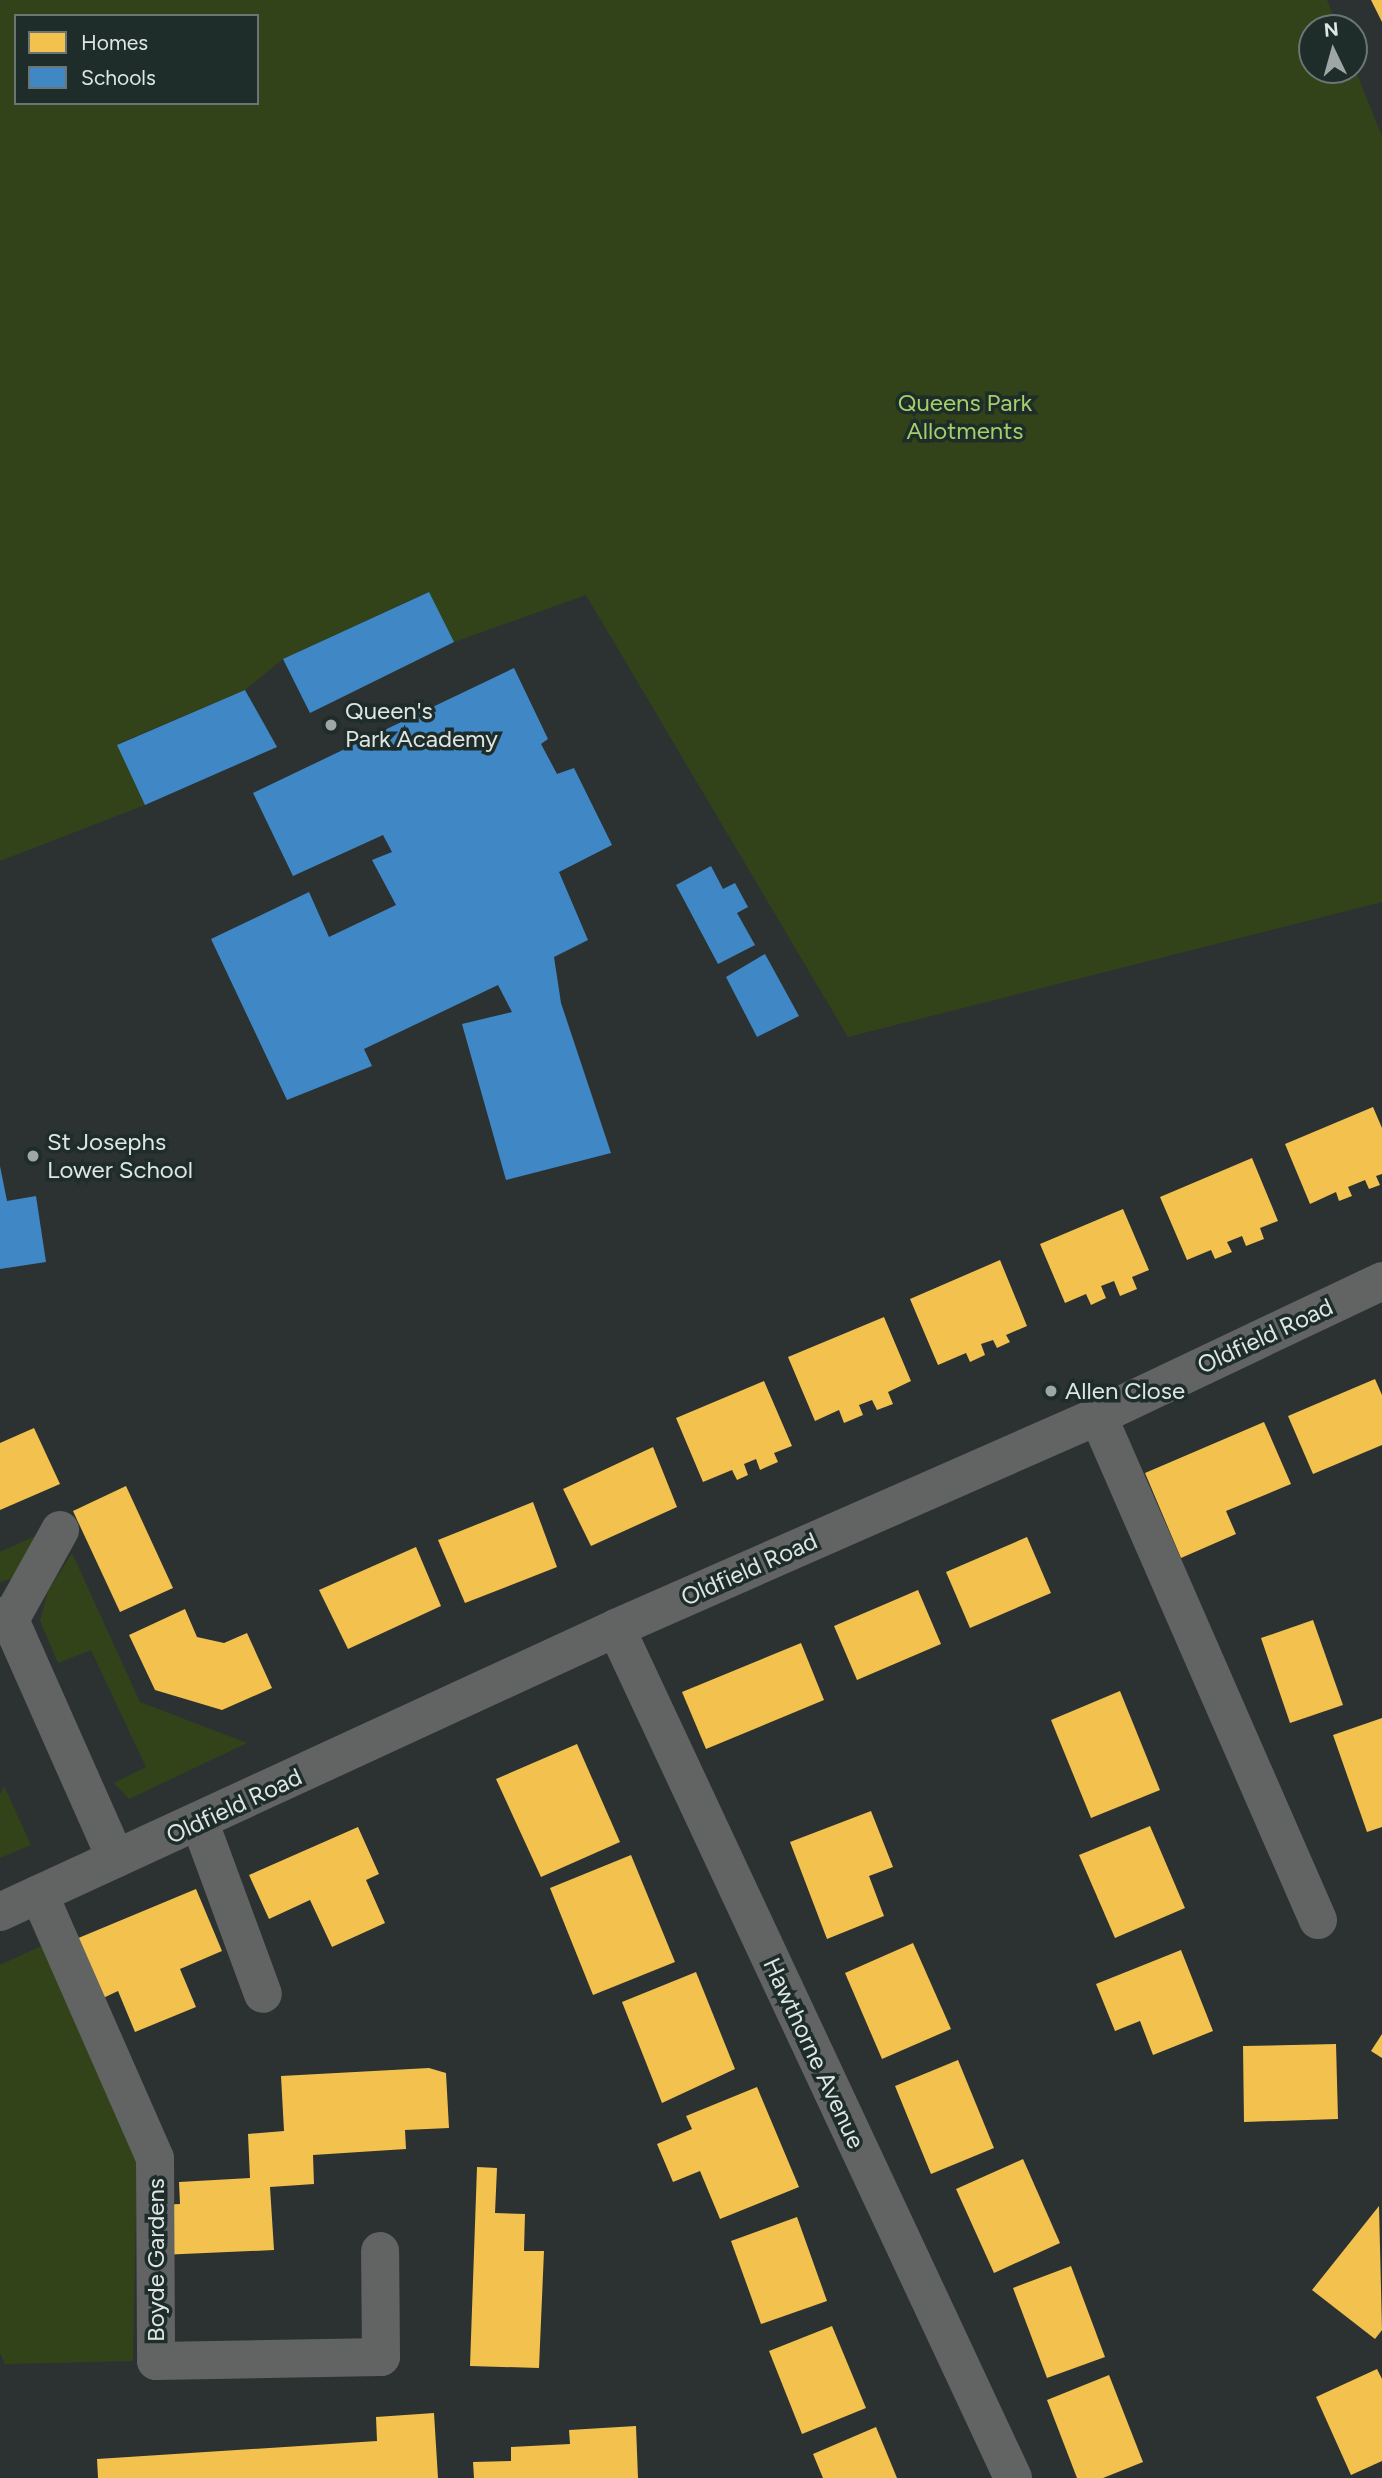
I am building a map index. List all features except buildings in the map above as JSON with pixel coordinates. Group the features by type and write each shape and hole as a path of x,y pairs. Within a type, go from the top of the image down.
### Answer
{"street":[{"name":"Oldfield Road","path":"0,1912 200,1823 616,1628 1098,1416 1382,1281"},
{"path":"1098,1416 1318,1920"},
{"path":"60,1530 5,1618 116,1859"},
{"name":"Hawthorne Avenue","path":"616,1628 1013,2478"},
{"path":"200,1823 264,1994"},
{"name":"Boyde Gardens","path":"39,1894 155,2158 156,2361 381,2357 380,2251"}],"green space":[{"name":"Queens Park Allotments","path":"0,0 1327,0 1332,14 1298,14 1298,84 1361,84 1382,136 1382,902 848,1037 586,595 454,642 428,592 283,659 245,690 117,744 145,805 0,861"},
{"path":"33,1537 40,1538 18,1577 0,1582 0,1552"},
{"path":"72,1553 140,1702 247,1743 129,1799 114,1783 146,1767 91,1650 58,1663 40,1621 48,1591"},
{"path":"4,1786 31,1845 0,1858 0,1795"},
{"path":"48,1943 137,2156 133,2361 5,2364 0,2353 0,1965"}],"place":[{"name":"Queen's Park Academy","path":"331,725"},
{"name":"St Josephs Lower School","path":"33,1156"},
{"name":"Allen Close","path":"1051,1391"}]}
